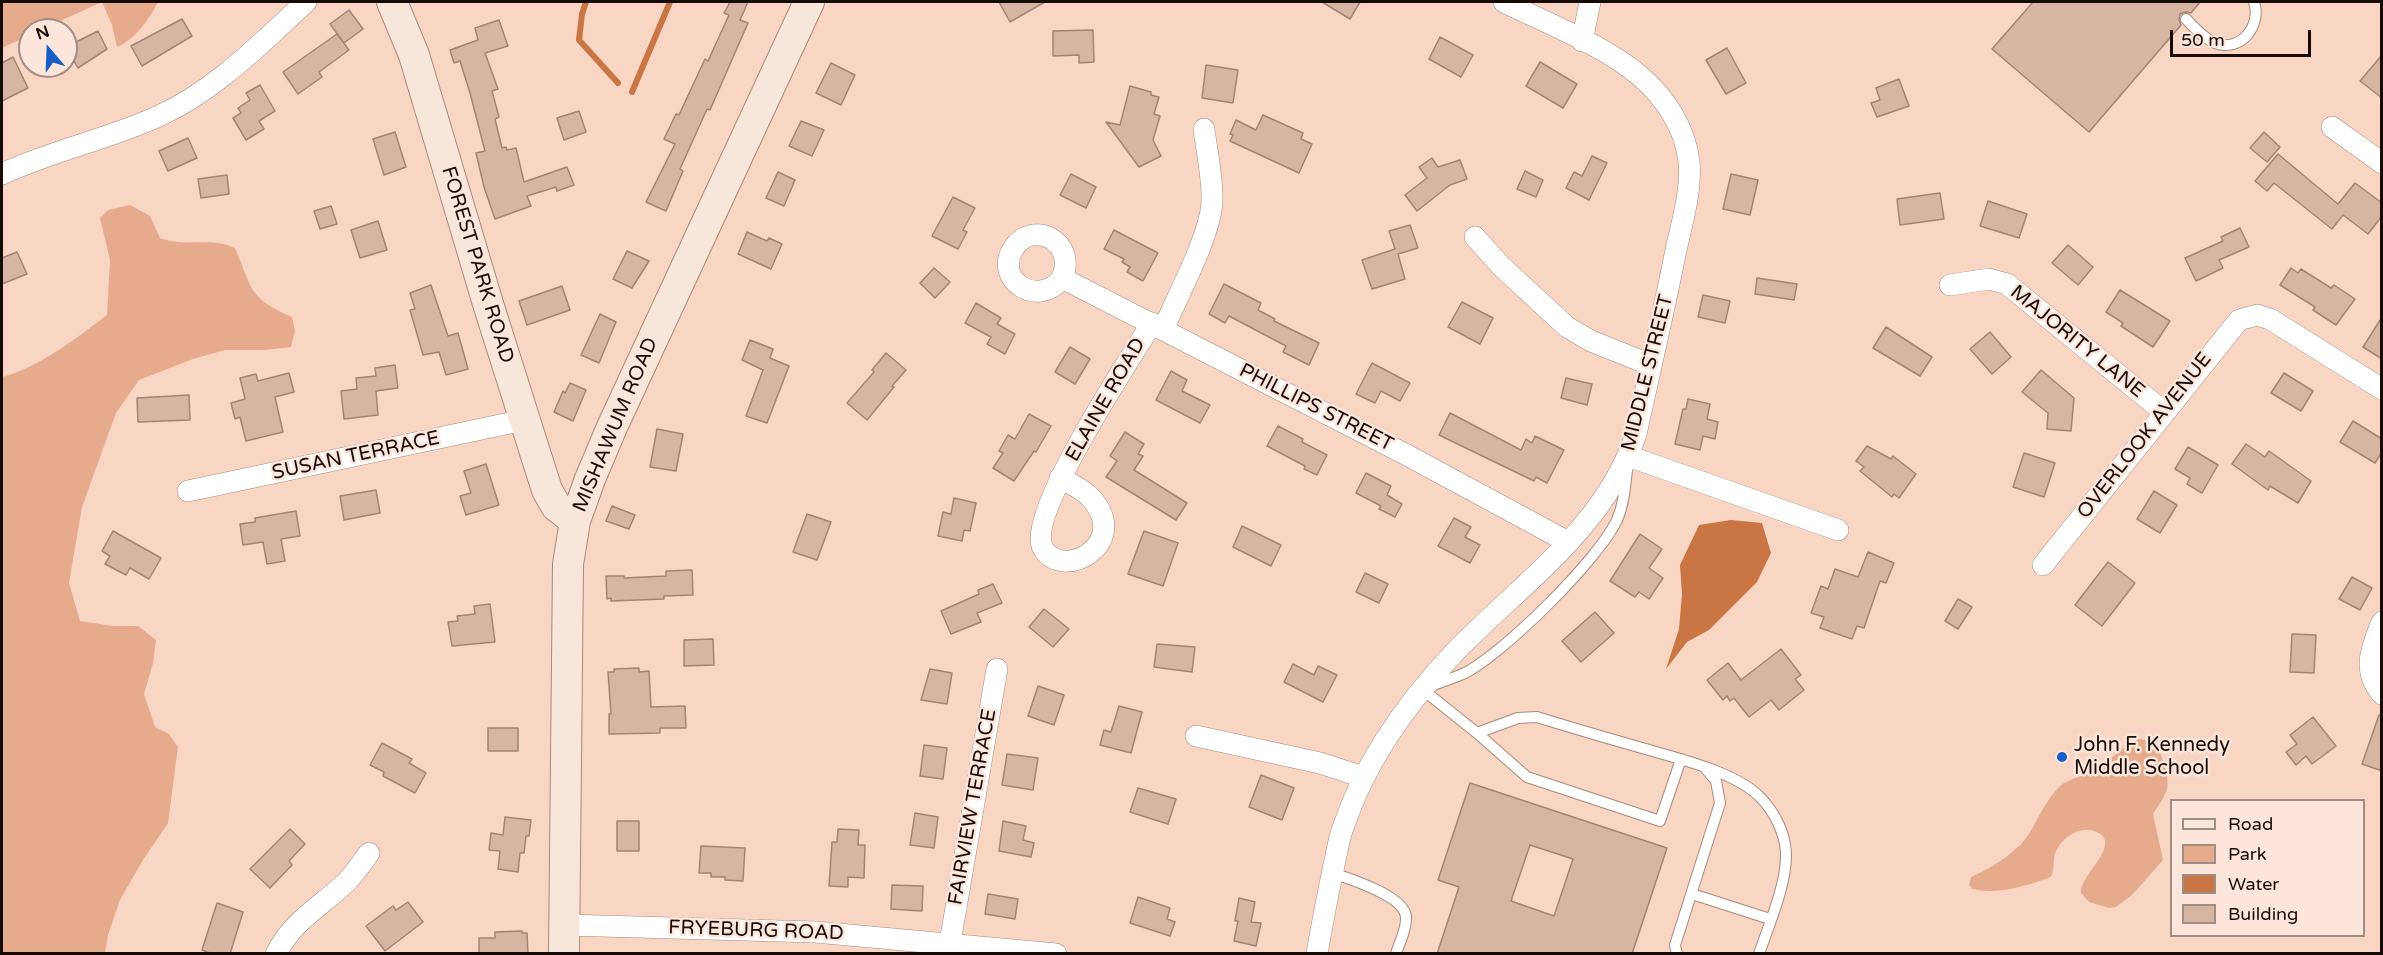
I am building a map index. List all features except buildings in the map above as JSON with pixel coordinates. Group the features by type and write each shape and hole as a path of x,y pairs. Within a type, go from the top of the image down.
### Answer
{"main road":[{"name":"FOREST PARK ROAD","path":"392,2 411,46 549,496 557,507 575,521"},
{"name":"MISHAWUM ROAD","path":"564,939 566,586 575,521 612,427 809,2"}],"street":[{"path":"2,174 52,154 121,132 162,115 187,101 228,70 306,2"},
{"name":"MIDDLE STREET","path":"1317,954 1343,826 1363,777 1379,748 1422,689 1468,639 1569,542 1605,497 1628,456 1683,221 1690,176 1688,152 1675,119 1661,98 1641,77 1622,62 1504,2"},
{"path":"1582,41 1590,2"},
{"path":"2332,127 2382,163"},
{"name":"ELAINE ROAD","path":"1060,478 1093,418 1158,326 1210,216 1212,196 1204,129"},
{"path":"1475,237 1501,266 1568,327 1591,341 1651,365"},
{"name":"PHILLIPS STREET","path":"1062,278 1569,542"},
{"name":"MAJORITY LANE","path":"1950,285 1989,279 2007,284 2164,412"},
{"name":"OVERLOOK AVENUE","path":"2043,565 2239,320 2252,315 2270,319 2382,389"},
{"name":"SUSAN TERRACE","path":"188,491 524,420"},
{"path":"1628,456 1838,530"},
{"path":"2382,622 2369,661 2372,680 2382,694"},
{"name":"FAIRVIEW TERRACE","path":"949,949 998,669"},
{"path":"1196,736 1320,764 1363,777"},
{"path":"276,954 284,939 295,926 344,885 369,853"},
{"name":"FRYEBURG ROAD","path":"564,939 764,929 949,949 1056,954"}],"lane":[{"path":"2186,19 2211,41 2221,45 2232,44 2247,35 2255,23 2254,2"},
{"path":"1628,456 1624,500 1616,522 1570,581 1504,645 1485,660 1465,672 1422,689 1527,777 1660,821 1681,759"},
{"path":"1477,733 1518,718 1537,717 1702,765 1749,788 1767,805 1778,824 1784,839 1786,860 1783,878 1759,954"},
{"path":"1674,953 1720,803 1716,781 1702,765"},
{"path":"1333,873 1360,882 1396,901 1403,908 1406,921 1396,954"},
{"path":"1692,894 1770,919"}],"green space":[{"path":"2,2 102,2 67,18 18,18 18,41 2,48"},
{"path":"102,2 158,2 136,34 117,47 112,25"},
{"path":"130,205 150,216 160,238 179,242 216,243 235,248 253,290 267,304 292,317 295,331 291,347 265,350 225,350 193,359 139,380 116,413 82,507 69,583 80,621 113,626 138,626 156,640 153,663 144,694 155,727 169,734 178,747 168,823 120,900 108,935 105,953 2,953 2,377 43,359 70,343 107,315 110,260 100,218 108,210"},
{"path":"2139,739 2156,747 2162,758 2168,784 2153,814 2163,860 2132,895 2116,907 2109,908 2089,902 2081,893 2085,879 2104,851 2105,844 2101,835 2088,830 2076,832 2061,843 2055,853 2051,877 2002,890 1972,889 1969,885 1971,877 1997,863 2027,837 2048,801 2060,786 2094,771 2126,746"}],"water":[{"path":"1731,520 1762,523 1771,553 1757,582 1709,630 1687,642 1666,669 1679,629 1682,594 1680,565 1699,525"}],"waterway":[{"path":"586,2 579,40 618,83"},
{"path":"632,92 670,2"}],"place":[{"name":"John F. Kennedy Middle School","path":"2062,757"}]}
